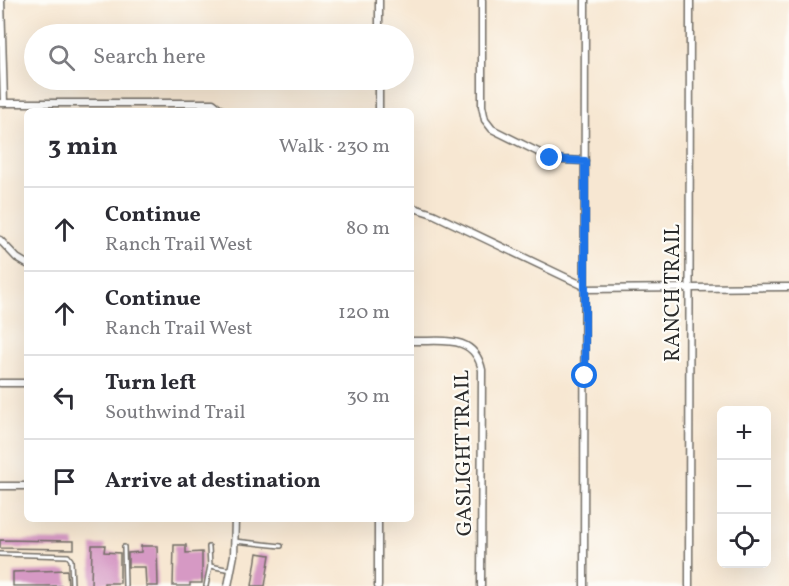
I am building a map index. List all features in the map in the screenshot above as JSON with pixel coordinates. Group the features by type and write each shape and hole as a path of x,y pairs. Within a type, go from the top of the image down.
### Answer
{"street":[{"path":"1,0 2,103 192,103 213,104 219,108"},
{"path":"379,0 379,24"},
{"path":"482,0 482,106 485,120 492,129 550,158 585,161"},
{"path":"584,586 585,0"},
{"name":"RANCH TRAIL","path":"688,586 690,0"},
{"path":"379,90 379,108"},
{"path":"414,208 433,214 584,288 789,287"},
{"path":"0,240 24,262"},
{"name":"GASLIGHT TRAIL","path":"414,341 460,343 473,349 480,362 482,370 482,586"},
{"path":"0,383 24,383"},
{"path":"0,486 24,486"},
{"path":"228,586 232,570 235,522"},
{"path":"378,522 378,586"}],"lane":[{"path":"234,541 281,546"},
{"path":"124,547 125,586"},
{"path":"206,586 210,566 209,548"},
{"path":"0,554 68,556 71,560 72,586"},
{"path":"210,566 232,570"}],"building":[{"path":"0,540 74,541 74,549 0,548"},
{"path":"92,545 105,545 104,552 120,553 120,583 91,586"},
{"path":"174,545 186,545 186,553 202,552 202,583 173,586"},
{"path":"141,546 157,546 158,586 146,586 145,567 128,567 128,553 141,552"},
{"path":"257,553 270,555 265,586 252,586"},
{"path":"67,570 68,586 13,586 13,572"}],"route":[{"path":"550,158 585,161 585,376"}]}
